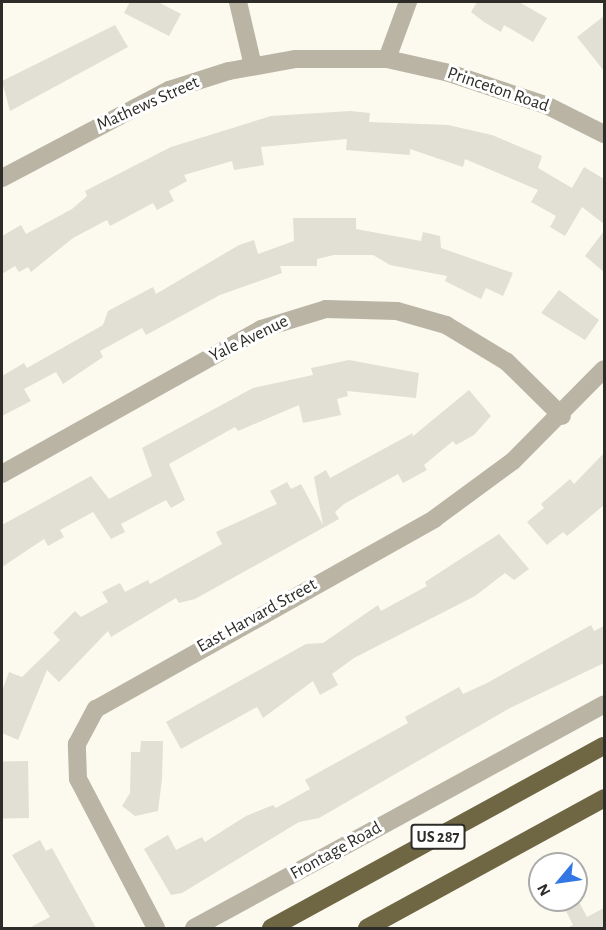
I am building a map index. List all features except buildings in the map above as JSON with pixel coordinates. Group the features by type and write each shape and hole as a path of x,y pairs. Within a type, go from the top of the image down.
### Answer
{"highway":[{"name":"US 287","path":"271,928 604,746"},
{"name":"US 287","path":"367,928 604,798"}],"street":[{"path":"238,2 253,66"},
{"path":"387,59 408,2"},
{"name":"Mathews Street","path":"2,178 169,90 253,66 338,57 387,59"},
{"name":"Princeton Road","path":"387,59 501,88 604,134"},
{"name":"Yale Avenue","path":"2,474 261,329 326,309 397,310 446,325 507,362 562,416"},
{"name":"East Harvard Street","path":"156,928 78,779 77,744 96,709 434,519 513,461 562,416 604,369"},
{"name":"Frontage Road","path":"194,928 604,704"}]}
